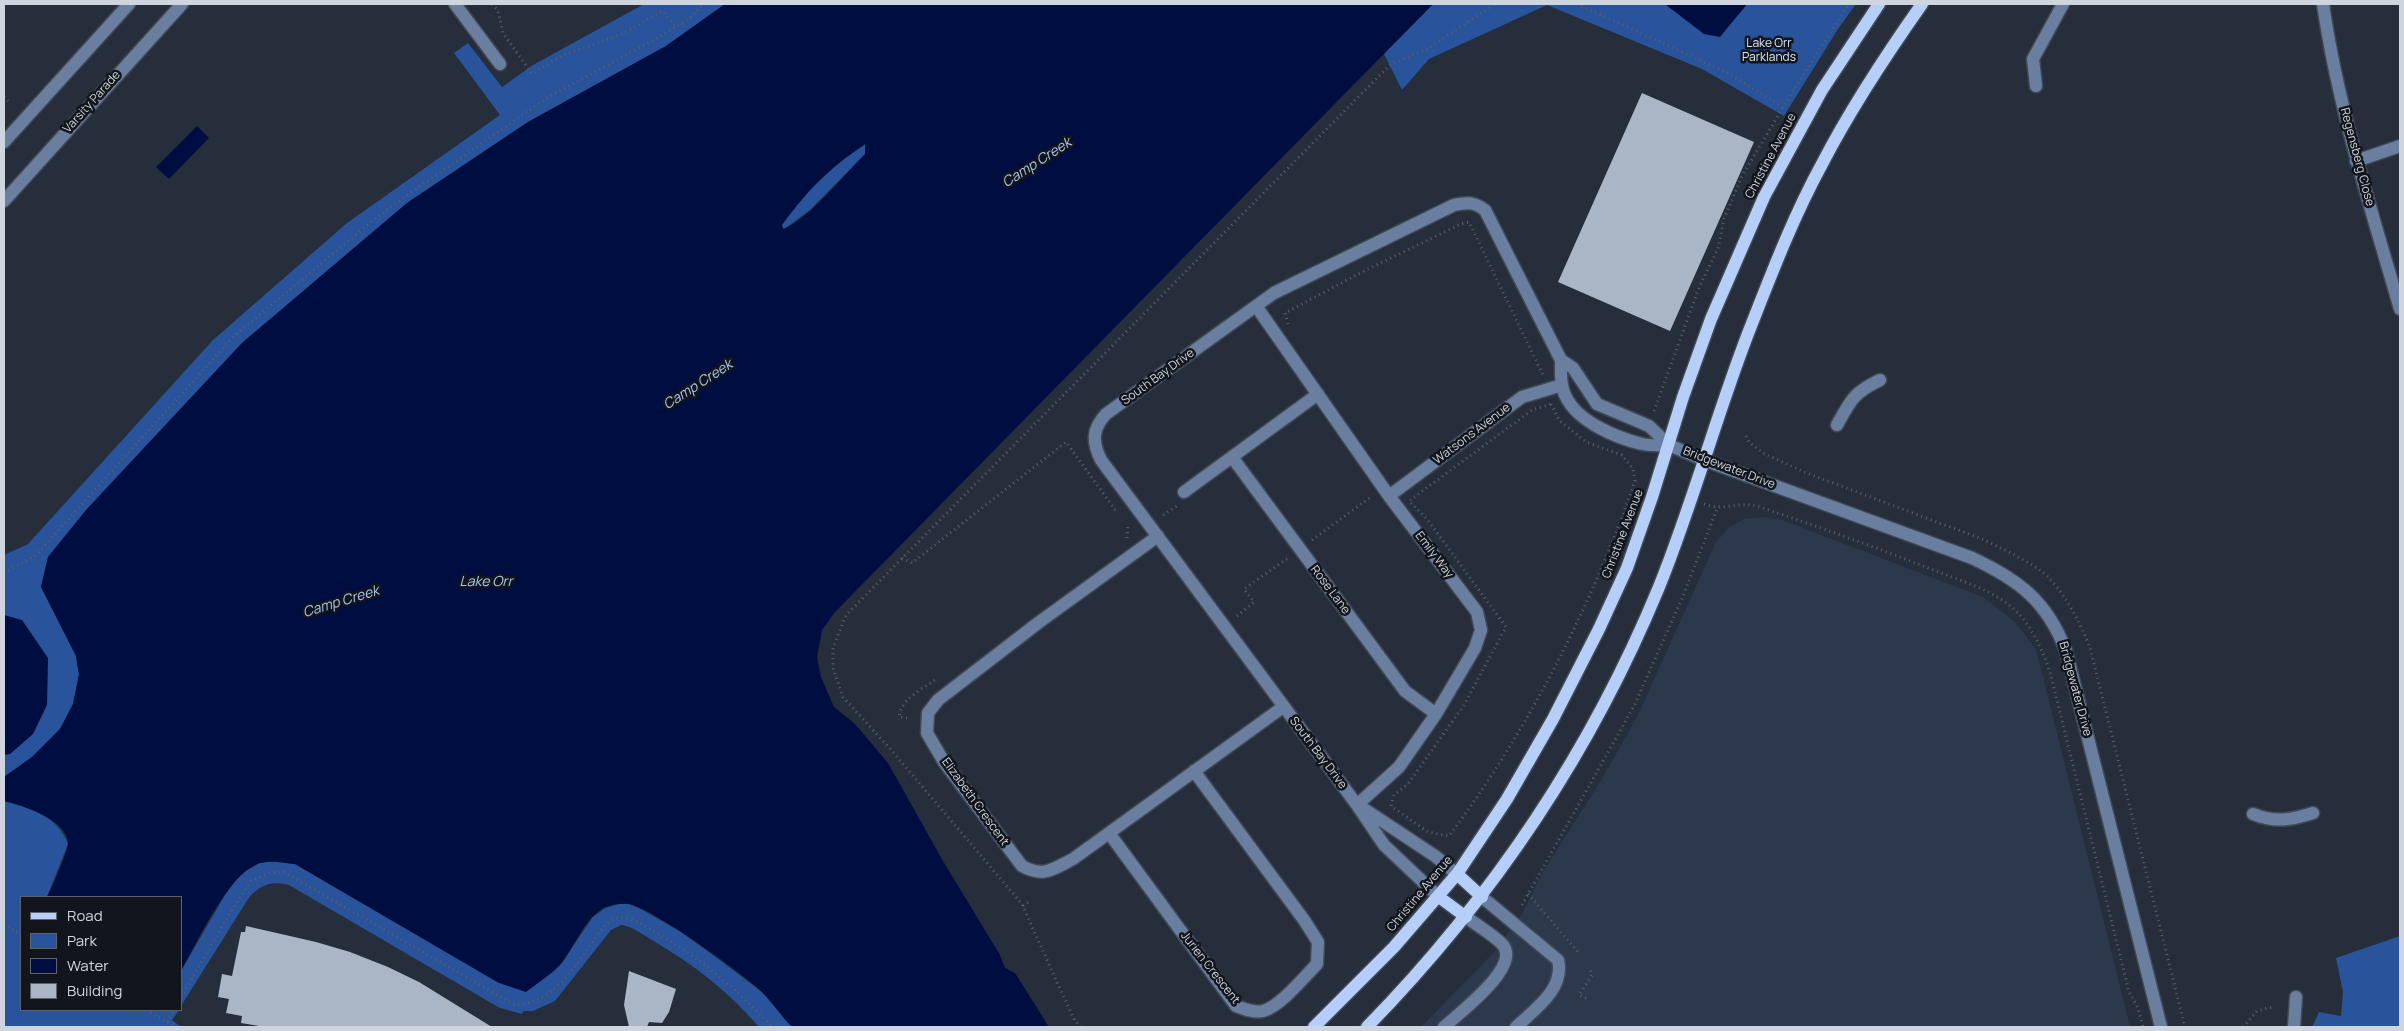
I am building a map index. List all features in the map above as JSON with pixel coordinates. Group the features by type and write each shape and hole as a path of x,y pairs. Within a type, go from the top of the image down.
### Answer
{"main road":[{"name":"Christine Avenue","path":"1314,1027 1343,1000 1439,897 1457,874 1530,760 1599,629 1626,568 1711,319 1764,196 1822,90 1879,4"},
{"path":"1367,1027 1426,966 1482,897 1523,839 1569,767 1625,662 1658,589 1686,516 1748,334 1804,200 1853,110 1922,4"},
{"path":"1457,874 1482,897"},
{"path":"1439,897 1466,917"}],"street":[{"path":"4,142 129,4"},
{"name":"Varsity Parade","path":"4,201 182,4"},
{"path":"455,4 500,64"},
{"path":"2036,86 2033,59 2063,4"},
{"name":"Regensberg Close","path":"2323,4 2337,86 2356,161 2400,309"},
{"path":"2356,161 2400,146"},
{"name":"South Bay Drive","path":"1439,897 1384,845 1357,805 1101,460 1096,449 1094,432 1098,422 1106,414 1274,293 1454,205 1470,202 1486,210 1497,230 1561,360 1562,385 1565,397 1577,414 1592,424 1643,444 1669,445"},
{"name":"Emily Way","path":"1256,306 1388,496 1477,612 1481,630 1475,648 1436,714 1399,767 1357,805"},
{"name":"South Bay Drive","path":"1561,360 1573,368 1597,404 1649,426 1669,445"},
{"path":"1836,425 1853,396 1880,380"},
{"name":"Watsons Avenue","path":"1388,496 1522,397 1562,385"},
{"path":"1184,492 1318,394"},
{"name":"Bridgewater Drive","path":"1669,445 1704,460 1972,558 2008,576 2023,586 2039,603 2060,634 2066,652 2162,1027"},
{"name":"Rose Lane","path":"1232,457 1405,691 1436,714"},
{"name":"Elizabeth Crescent","path":"1158,536 1038,623 938,700 928,713 927,732 944,762 1022,866 1033,873 1045,873 1073,859 1283,707"},
{"name":"Jurien Crescent","path":"1109,833 1236,1006 1247,1011 1263,1011 1277,1003 1317,964 1318,942 1304,920 1194,771"},
{"name":"South Bay Drive","path":"1357,805 1435,856 1457,874"},
{"path":"2253,814 2263,819 2282,821 2313,813"},
{"path":"1482,897 1558,960 1560,968 1555,986 1549,995 1516,1027"},
{"path":"1444,1027 1499,976 1505,966 1507,956 1502,945 1466,917"},
{"path":"2294,1027 2296,997"}],"path":[{"path":"492,4 498,12 502,33 532,74 563,55 623,34 662,10 676,26"},
{"path":"4,573 36,555 234,336 382,213 545,99 639,49 689,19 703,4"},
{"path":"1079,1027 1023,906 892,751 843,697 833,668 833,648 846,615 1391,64 1429,48 1495,4"},
{"path":"1577,4 1726,72 1783,107"},
{"path":"1659,397 1700,285 1718,249 1724,219 1742,176 1783,107 1849,4"},
{"path":"4,97 8,101"},
{"path":"1288,328 1285,313 1382,262 1461,224 1469,222 1545,379"},
{"path":"1551,404 1559,420 1586,442 1622,455 1633,469 1635,481 1591,592 1521,728 1487,785 1449,836 1428,832 1391,806 1392,800 1394,795 1408,784 1464,705 1506,627 1427,519 1409,502 1532,410 1551,404"},
{"path":"1746,436 1749,442 1763,453 1796,468 1982,539 2007,551 2039,569 2062,595 2083,630 2090,648 2185,1027"},
{"path":"902,558 912,563 1066,442 1117,512"},
{"path":"1308,544 1371,497"},
{"path":"1522,905 1634,706 1683,596 1717,509 1749,503 1881,549 1978,588 2002,600 2019,613 2041,648 2050,672 2129,992 2138,1008 2142,1027"},
{"path":"1123,520 1129,527 1125,542"},
{"path":"1237,616 1254,602 1244,589 1292,554"},
{"path":"907,718 899,717 899,710 904,704 941,676"},
{"path":"182,995 251,881 270,873 284,872 515,1005 528,1005 543,998 560,983 605,926 615,918 628,918 688,950 704,962 772,1027"},
{"path":"1528,894 1578,952"},
{"path":"1023,906 1031,900"},
{"path":"4,924 20,934"},
{"path":"1586,998 1579,995 1592,975 1590,969"},
{"path":"2243,1027 2258,1011 2272,1006"},
{"path":"148,1011 176,1027"},
{"path":"166,1022 173,1011"}],"shaded area":[{"path":"1765,517 1782,520 1983,597 2013,620 2027,637 2036,650 2042,672 2130,1027 1421,1027 1493,953 1522,914 1544,870 1602,779 1638,715 1716,542 1730,527 1744,519"},
{"path":"4,893 12,893 14,938 20,941 20,1011 136,1011 161,1027 4,1027"}],"green space":[{"path":"644,4 725,4 666,46 528,122 407,203 242,343 87,509 48,557 41,587 76,656 79,674 73,704 60,729 32,757 4,777 4,555 28,544 213,340 347,223 500,115 454,53 468,43 502,87 533,65"},
{"name":"Lake Orr Parklands","path":"1433,4 1665,4 1704,34 1740,13 1747,4 1856,4 1838,29 1784,116 1702,69 1547,5 1429,59 1402,90 1384,54"},
{"path":"866,144 865,154 810,210 784,229 781,225 807,191 844,159"},
{"path":"4,801 33,810 50,820 64,835 68,844 47,896 20,896 20,1011 178,1011 172,1020 181,1027 4,1027"},
{"path":"277,861 295,864 499,983 559,966 593,917 605,908 619,904 629,904 681,932 717,958 762,992 792,1027 759,1027 722,990 696,969 637,931 621,925 611,930 555,1001 533,1011 523,1011 522,1014 500,1008 289,885 277,883 263,886 250,896 182,1004 182,969 225,895 239,875 260,863"},
{"path":"2400,936 2400,1027 2312,1027 2319,1012 2341,1016 2343,992 2336,958"}],"water":[{"name":"Lake Orr","path":"725,4 1433,4 835,612 822,630 817,657 821,677 834,707 855,724 888,763 943,861 1000,955 1005,968 1015,973 1049,1027 792,1027 762,992 737,971 657,917 629,904 612,905 598,912 585,926 559,966 526,992 499,983 295,864 269,862 260,863 248,869 237,880 215,910 182,969 182,896 47,896 65,854 68,843 66,835 61,827 43,815 4,801 4,777 32,757 60,729 73,704 79,675 76,656 41,587 48,557 87,509 242,343 407,203 528,122 666,46","holes":["865,144 865,154 803,217 783,229 782,225 810,190 830,171"]},
{"path":"1665,4 1747,4 1720,37 1704,34"},
{"path":"197,126 209,138 169,179 156,167"},
{"path":"4,615 22,620 48,658 47,705 33,734 10,754 4,755"}],"building":[{"path":"1642,93 1754,142 1670,331 1558,282"},
{"path":"246,926 316,942 350,952 388,967 419,982 492,1027 265,1027 241,1023 242,1016 226,1013 229,999 218,997 222,974 232,976 241,932 245,932"},
{"path":"629,971 676,989 669,1012 662,1023 649,1022 647,1027 629,1027 624,1005"}],"water label":[{"name":"Camp Creek","path":"1037,163"},
{"name":"Camp Creek","path":"698,385"},
{"name":"Camp Creek","path":"341,602"}]}
